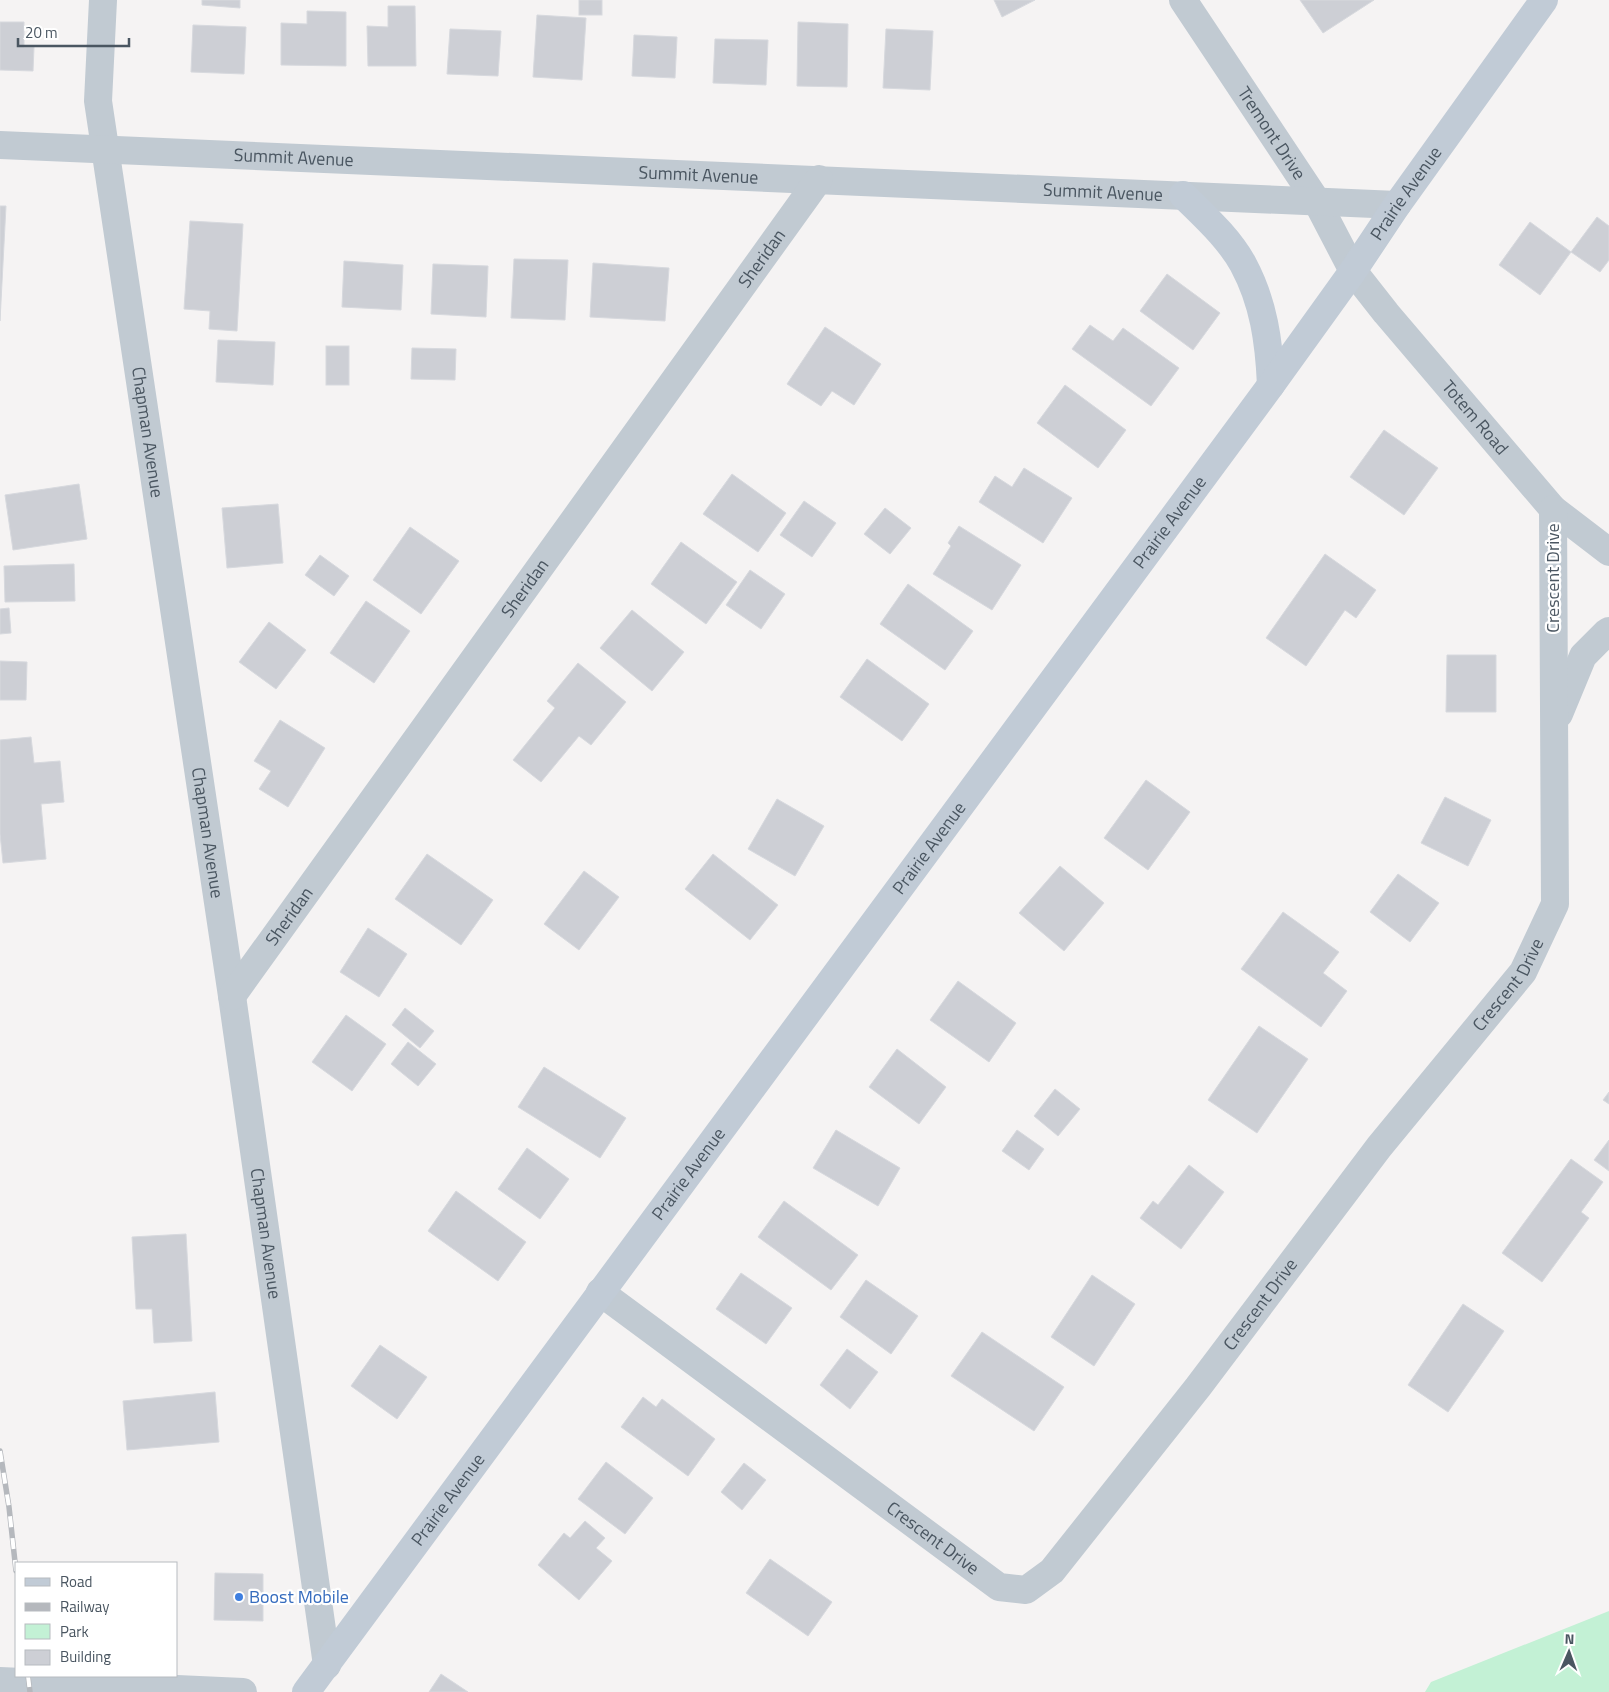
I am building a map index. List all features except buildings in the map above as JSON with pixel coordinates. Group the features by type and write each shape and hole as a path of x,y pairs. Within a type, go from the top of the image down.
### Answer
{"main road":[{"name":"Prairie Avenue","path":"306,1692 1271,385 1354,271 1397,204 1544,0"},
{"path":"1183,195 1215,226 1243,263 1262,310 1269,346 1271,385"}],"street":[{"name":"Chapman Avenue","path":"103,0 98,101 232,996 327,1666"},
{"name":"Tremont Drive","path":"1183,0 1316,200 1354,271"},
{"name":"Summit Avenue","path":"0,145 1397,204"},
{"name":"Sheridan","path":"232,996 819,179"},
{"name":"Totem Road","path":"1354,271 1393,322 1553,509 1609,552"},
{"name":"Crescent Drive","path":"600,1292 998,1587 1026,1590 1052,1571 1198,1387 1379,1147 1523,972 1555,904 1553,509"},
{"path":"1554,727 1583,656 1609,631"},
{"path":"0,1681 243,1692"}],"green space":[{"path":"1609,1611 1609,1692 1425,1692 1431,1682"}],"railway":[{"path":"0,1451 15,1562"},
{"path":"28,1677 30,1692"}],"place":[{"name":"Boost Mobile","path":"239,1597"}]}
